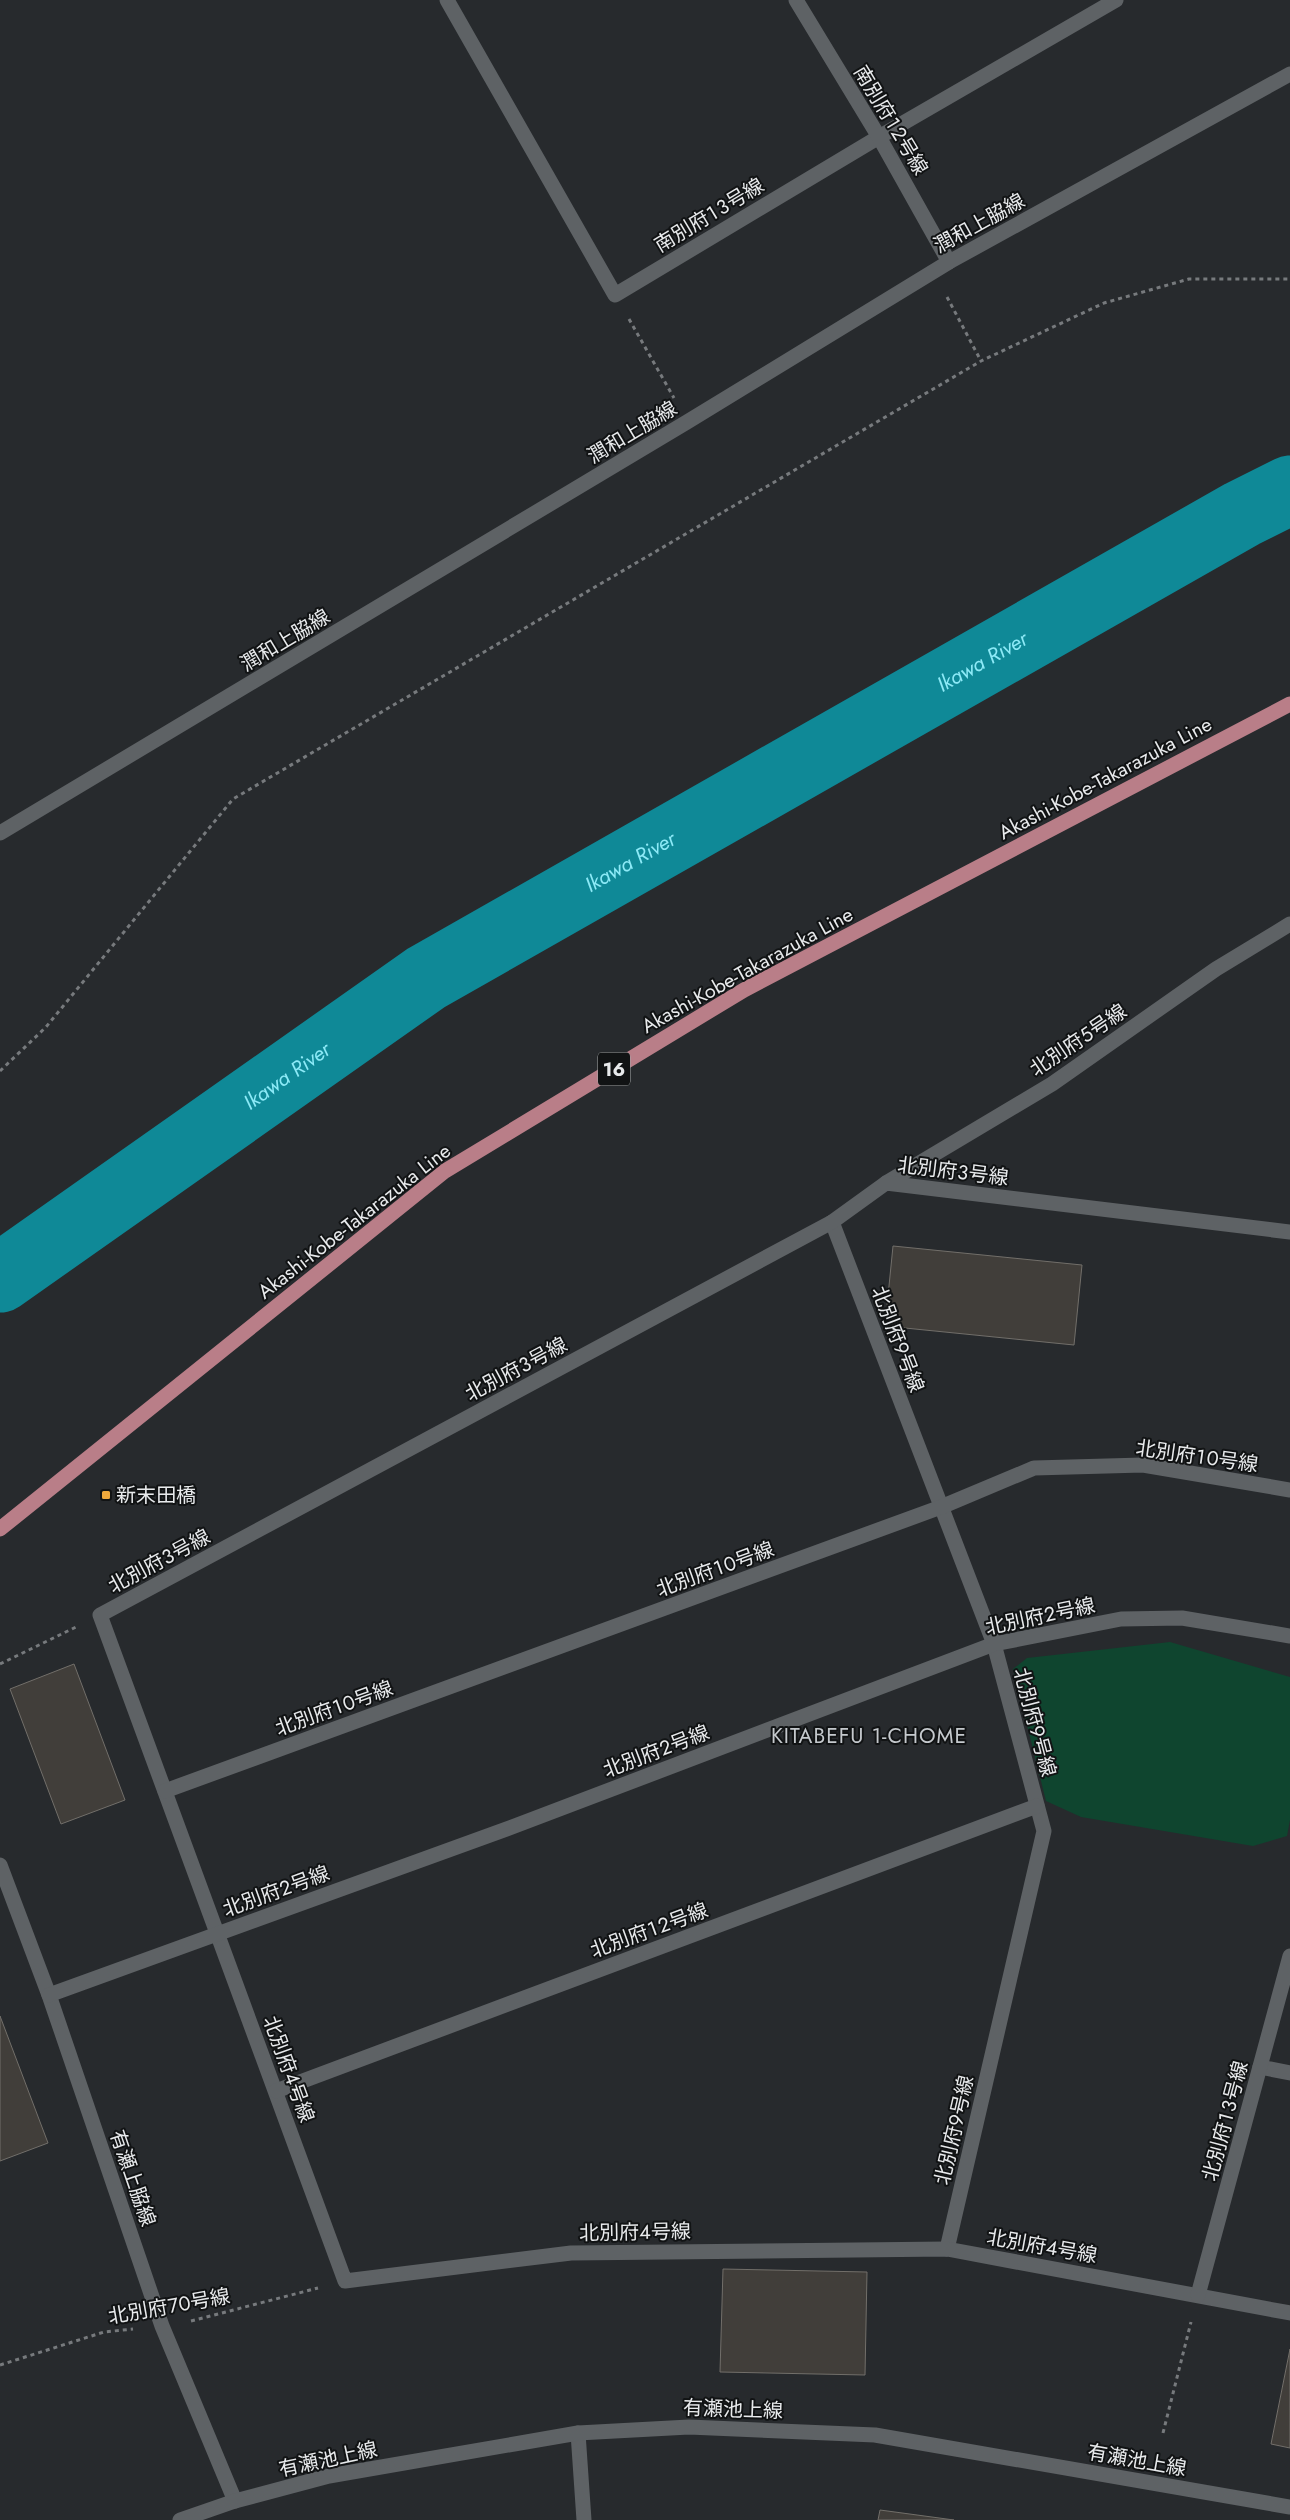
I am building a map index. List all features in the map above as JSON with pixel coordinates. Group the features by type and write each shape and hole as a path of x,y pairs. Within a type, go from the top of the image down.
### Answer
{"main road":[{"name":"Akashi-Kobe-Takarazuka Line","path":"0,1529 445,1171 744,990 1290,704"}],"street":[{"path":"447,0 615,294"},
{"name":"南別府１２号線","path":"796,0 879,137 950,262"},
{"name":"南別府１３号線","path":"615,294 879,137 1115,0"},
{"name":"潤和上脇線","path":"0,834 688,422 933,272 1290,74"},
{"name":"北別府５号線","path":"886,1183 1052,1084 1216,969 1290,924"},
{"name":"北別府３号線","path":"218,1934 100,1615 832,1222 886,1183 1290,1232"},
{"name":"北別府９号線","path":"832,1222 994,1644 1044,1831 947,2249"},
{"name":"北別府１０号線","path":"165,1791 941,1507 1034,1468 1143,1465 1290,1490"},
{"name":"北別府２号線","path":"49,1995 521,1824 994,1644 1120,1619 1182,1618 1290,1636"},
{"name":"北別府１２号線","path":"276,2091 1037,1806"},
{"name":"有瀬上脇線","path":"0,1865 49,1995 162,2326 235,2501"},
{"name":"北別府４号線","path":"218,1934 345,2281 571,2253 947,2249 1290,2313"},
{"name":"北別府１３号線","path":"1198,2295 1290,1956"},
{"path":"1260,2067 1290,2073"},
{"name":"有瀬池上線","path":"180,2520 235,2501 330,2476 578,2433 689,2426 875,2435 1290,2507"},
{"path":"578,2433 584,2520"}],"path":[{"path":"933,272 982,361"},
{"path":"0,1071 46,1027 233,798 982,361 1104,303 1189,279 1290,279"},
{"path":"615,294 688,422"},
{"path":"0,1664 100,1615"},
{"name":"北別府７０号線","path":"0,2365 104,2332 162,2326 194,2320 345,2281"},
{"path":"1163,2433 1198,2295"}],"green space":[{"path":"1170,1642 1290,1677 1290,1820 1287,1836 1253,1846 1081,1817 1046,1801 1013,1669 1027,1658"}],"building":[{"path":"893,1246 1082,1265 1074,1345 885,1326"},
{"path":"74,1664 125,1800 61,1824 10,1689"},
{"path":"0,2016 48,2143 0,2161"},
{"path":"723,2269 867,2272 865,2375 720,2372"},
{"path":"1290,2349 1290,2448 1271,2444"},
{"path":"880,2510 954,2520 878,2520"}],"waterway":[{"name":"Ikawa River","path":"0,1278 426,978 1242,514 1290,490"}],"place":[{"name":"新末田橋","path":"106,1495"}],"district":[{"name":"KITABEFU 1-CHOME","path":"869,1736"}]}
